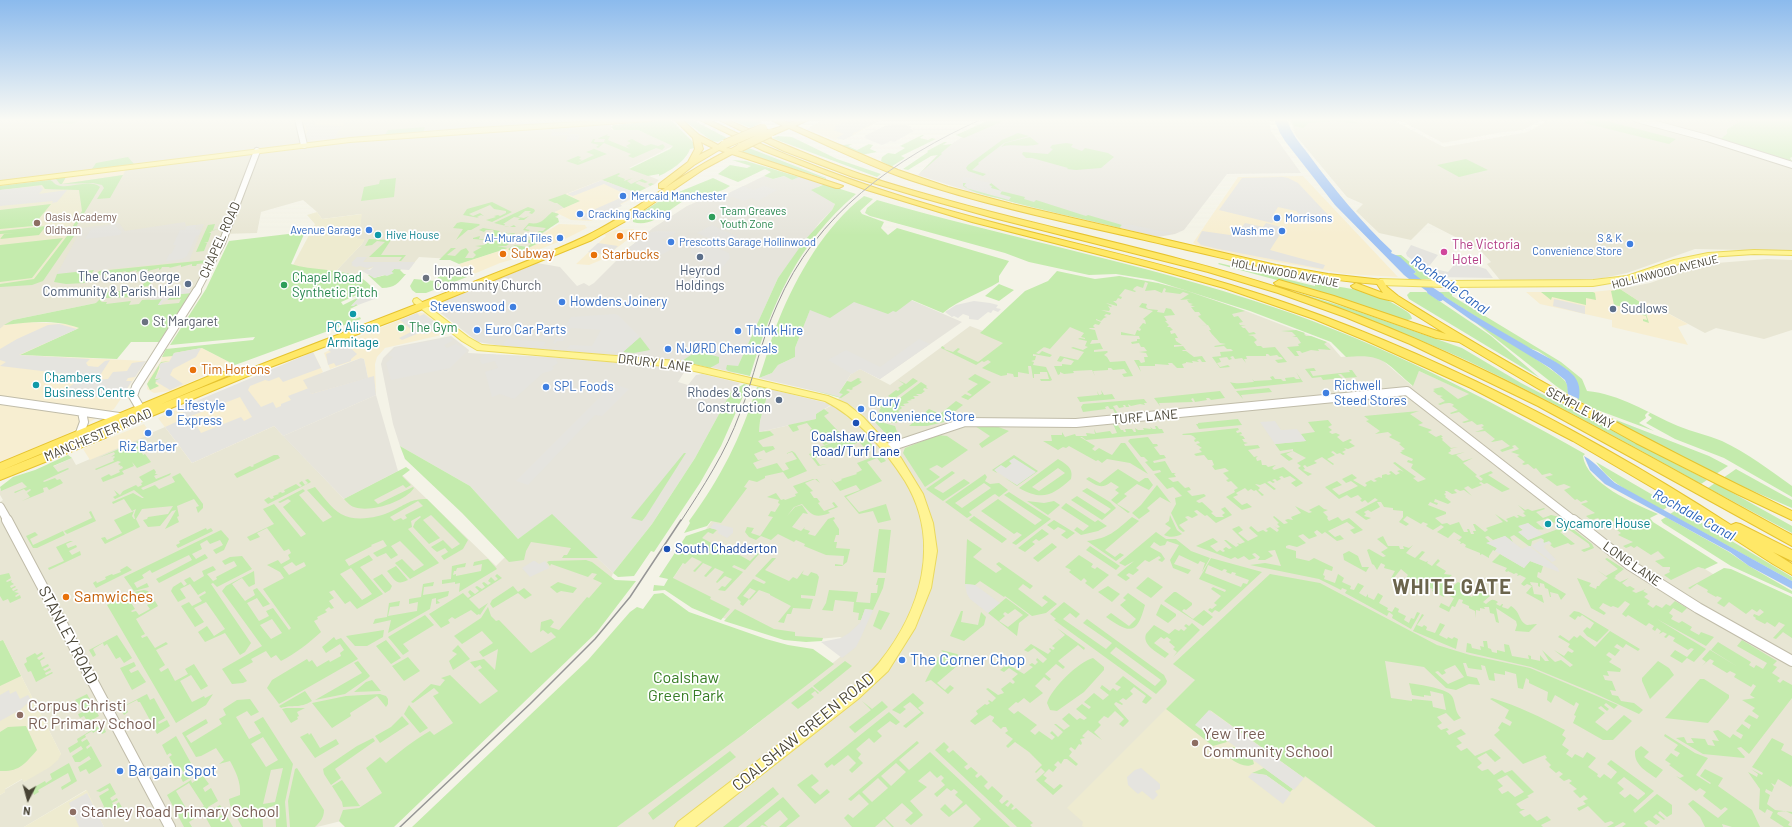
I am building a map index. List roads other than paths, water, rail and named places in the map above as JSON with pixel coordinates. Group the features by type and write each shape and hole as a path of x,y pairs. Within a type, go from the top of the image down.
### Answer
{"highway":[{"path":"691,163 694,158"},
{"name":"MANCHESTER ROAD","path":"143,411 369,327 420,303 608,225 691,163 705,158"},
{"name":"MANCHESTER ROAD","path":"0,467 80,433 121,420 143,411 255,362 445,293 452,293 568,247 653,201 689,175 719,158"},
{"path":"716,160 746,158 937,213 971,219"},
{"path":"785,158 848,182 971,219 1211,282 1274,302 1344,328 1419,359 1494,395 1606,456 1677,497 1792,570"},
{"path":"807,158 900,189 1006,219 1120,246 1277,290 1404,337 1545,405 1792,541"},
{"name":"HOLLINWOOD AVENUE","path":"844,158 919,186 996,208 1270,272 1311,280 1356,286 1381,285"},
{"name":"HOLLINWOOD AVENUE","path":"859,158 937,186 1004,205 1261,264 1381,285"},
{"path":"1120,246 1152,251 1252,276 1331,298 1440,336 1450,339 1460,339"},
{"name":"SEMPLE WAY","path":"1381,285 1394,298 1526,379 1727,486 1792,516"},
{"path":"1356,286 1383,296 1394,298"},
{"path":"1401,323 1413,322 1420,314"},
{"name":"MANCHESTER ROAD","path":"0,475 35,458 51,456 101,435 121,420"},
{"path":"1677,497 1792,556"}],"main road":[{"path":"0,183 204,158"},
{"name":"HOLLINWOOD AVENUE","path":"1434,286 1593,283 1628,278 1677,262 1708,255 1754,252 1792,253"},
{"name":"HOLLINWOOD AVENUE","path":"1381,285 1601,287 1634,282 1708,260 1750,256 1792,257"},
{"name":"DRURY LANE","path":"420,303 465,339 480,348 677,364 828,399 843,406 858,417 886,448"},
{"name":"COALSHAW GREEN ROAD","path":"683,827 865,686 888,661 911,624 925,588 929,568 930,539 924,508 918,494 907,475 886,448"}],"street":[{"name":"CHAPEL ROAD","path":"143,411 133,396 136,387 186,310 207,272 229,224 254,158"},
{"path":"1769,158 1792,165"},
{"name":"TURF LANE","path":"886,448 965,422 1076,423 1407,391"},
{"name":"LONG LANE","path":"1407,391 1630,565 1697,607 1792,661"},
{"path":"0,400 82,412 121,420"},
{"path":"80,433 84,422 82,412"},
{"name":"STANLEY ROAD","path":"0,507 170,827"}],"water":[{"path":"1298,158 1310,158 1369,229 1392,251 1391,253 1400,257 1416,272 1412,275 1416,279 1409,279 1404,275 1335,205"},
{"path":"1430,291 1436,291 1569,371 1574,376 1578,384 1579,399 1568,394 1565,380 1550,368 1471,320"},
{"path":"1584,456 1597,465 1615,483 1792,581 1792,589 1749,566 1730,552 1605,484 1590,470"}],"waterway":[{"name":"Rochdale Canal","path":"1406,272 1433,292"},
{"name":"Rochdale Canal","path":"1431,291 1440,297"}],"tram line":[{"path":"681,521 706,482 728,442 745,400 771,318 793,272 813,243 836,216 862,192 889,171 910,158"},
{"path":"400,827 530,704 595,639 630,597 681,520"}],"place":[{"name":"Mercaid Manchester","path":"623,196"},
{"name":"Cracking Racking","path":"580,214"},
{"name":"Team Greaves Youth Zone","path":"712,217"},
{"name":"Morrisons","path":"1277,218"},
{"name":"Oasis Academy Oldham","path":"37,223"},
{"name":"Avenue Garage","path":"369,230"},
{"name":"Wash me","path":"1282,231"},
{"name":"Hive House","path":"378,235"},
{"name":"KFC","path":"620,236"},
{"name":"Al-Murad Tiles","path":"560,238"},
{"name":"Prescotts Garage Hollinwood","path":"671,242"},
{"name":"S & K Convenience Store","path":"1630,244"},
{"name":"The Victoria Hotel","path":"1444,252"},
{"name":"Subway","path":"503,254"},
{"name":"Starbucks","path":"594,255"},
{"name":"Heyrod Holdings","path":"700,257"},
{"name":"Impact Community Church","path":"426,278"},
{"name":"The Canon George Community & Parish Hall","path":"188,284"},
{"name":"Chapel Road Synthetic Pitch","path":"284,285"},
{"name":"Howdens Joinery","path":"562,302"},
{"name":"Stevenswood","path":"513,307"},
{"name":"Sudlows","path":"1613,309"},
{"name":"PC Alison Armitage","path":"353,314"},
{"name":"St Margaret","path":"145,322"},
{"name":"The Gym","path":"401,328"},
{"name":"Euro Car Parts","path":"477,330"},
{"name":"Think Hire","path":"738,331"},
{"name":"NJØRD Chemicals","path":"668,349"},
{"name":"Tim Hortons","path":"193,370"},
{"name":"Chambers Business Centre","path":"36,385"},
{"name":"SPL Foods","path":"546,387"},
{"name":"Richwell Steed Stores","path":"1326,393"},
{"name":"Rhodes & Sons Construction","path":"779,400"},
{"name":"Drury Convenience Store","path":"861,409"},
{"name":"Lifestyle Express","path":"169,413"},
{"name":"Coalshaw Green Road/Turf Lane","path":"856,423"},
{"name":"Riz Barber","path":"148,433"},
{"name":"Sycamore House","path":"1548,524"},
{"name":"South Chadderton","path":"667,549"},
{"name":"Samwiches","path":"66,597"},
{"name":"The Corner Chop","path":"902,660"},
{"name":"Corpus Christi RC Primary School","path":"20,715"},
{"name":"Yew Tree Community School","path":"1195,743"},
{"name":"Bargain Spot","path":"120,771"},
{"name":"Stanley Road Primary School","path":"73,812"}],"district":[{"name":"WHITE GATE","path":"1452,587"}],"park label":[{"name":"Coalshaw Green Park","path":"686,687"}]}
